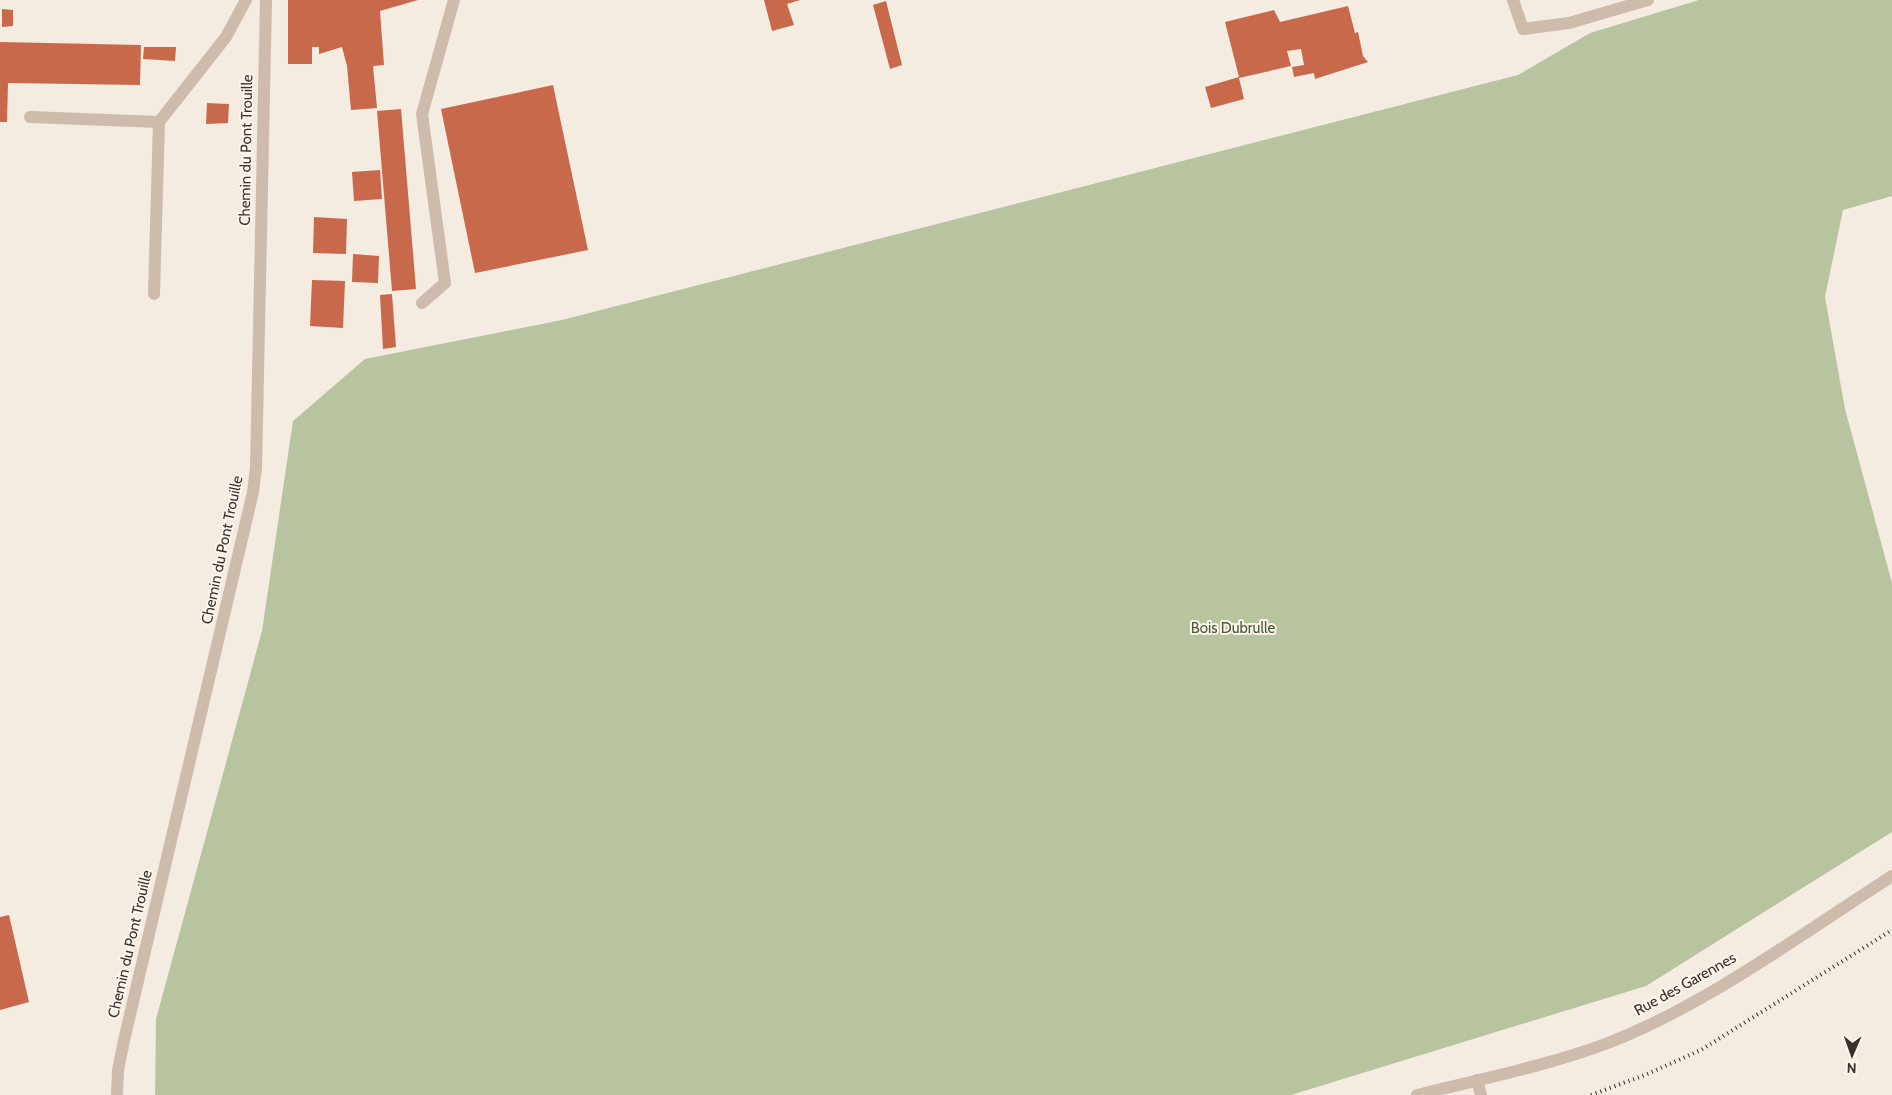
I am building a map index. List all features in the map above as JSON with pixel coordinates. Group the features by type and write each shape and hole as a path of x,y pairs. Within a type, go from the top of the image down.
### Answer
{"street":[{"path":"154,294 159,122 226,37 246,0"},
{"name":"Chemin du Pont Trouille","path":"117,1095 118,1070 125,1036 253,492 256,468 266,0"},
{"path":"422,303 445,283 422,114 454,0"},
{"path":"1512,0 1523,29 1569,23 1648,0"},
{"path":"30,118 159,122"},
{"name":"Rue des Garennes","path":"1417,1095 1607,1043 1665,1017 1714,990 1892,876"},
{"path":"1477,1080 1481,1095"}],"green space":[{"name":"Bois Dubrulle","path":"1699,0 1892,0 1892,196 1843,210 1825,297 1845,409 1892,583 1892,832 1646,986 1291,1095 155,1095 156,1019 262,631 293,421 365,359 562,320 1518,75 1590,33"}],"building":[{"path":"288,0 418,0 380,11 384,65 373,66 377,108 351,110 347,66 342,47 319,54 319,47 312,47 312,64 288,64"},
{"path":"764,0 800,0 787,4 794,25 772,31"},
{"path":"886,1 902,65 890,69 873,5"},
{"path":"1348,6 1355,33 1358,32 1363,56 1368,62 1315,79 1314,73 1294,77 1292,67 1304,65 1301,49 1287,51 1291,66 1239,78 1244,99 1211,108 1205,87 1239,77 1225,22 1274,10 1280,22"},
{"path":"2,9 13,10 13,26 2,27"},
{"path":"0,42 141,45 140,85 8,83 7,122 0,122"},
{"path":"144,47 176,47 175,61 143,59"},
{"path":"553,85 588,250 475,273 441,109"},
{"path":"207,103 229,104 228,123 206,124"},
{"path":"401,109 416,289 392,291 377,111"},
{"path":"380,170 382,199 354,201 352,172"},
{"path":"314,217 347,219 346,254 313,253"},
{"path":"353,254 379,256 378,283 352,282"},
{"path":"312,280 345,281 343,328 310,326"},
{"path":"392,294 396,347 383,349 380,295"},
{"path":"9,915 29,1002 0,1010 0,917"}],"railway":[{"path":"1591,1095 1645,1075 1701,1050 1892,930"}]}
